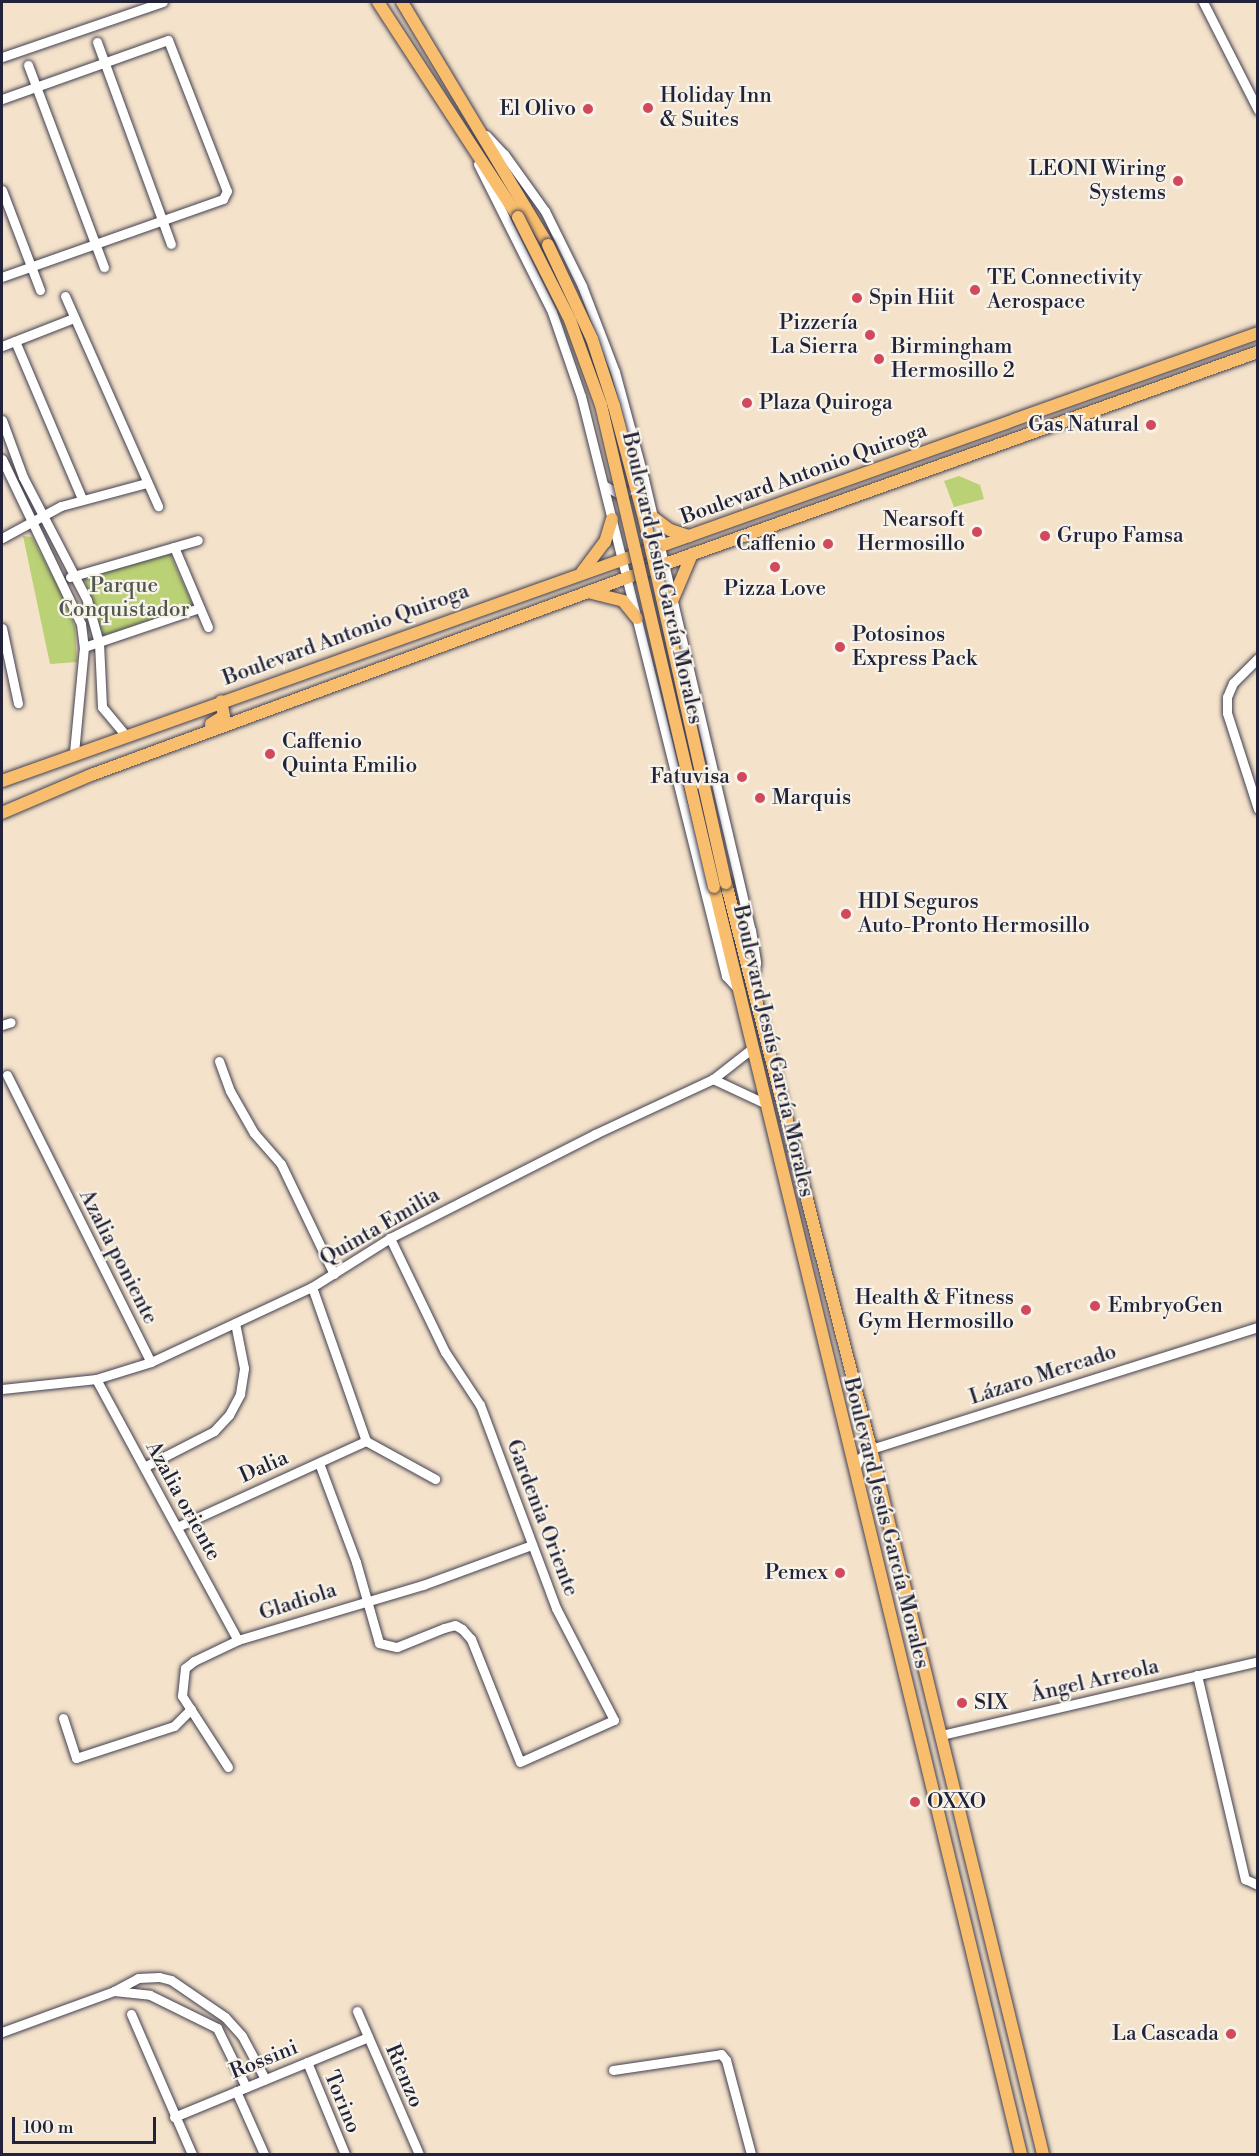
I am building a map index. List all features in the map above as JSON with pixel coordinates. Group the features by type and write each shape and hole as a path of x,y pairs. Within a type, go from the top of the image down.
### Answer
{"main road":[{"name":"Boulevard Jesús García Morales","path":"378,2 518,217 570,320 601,405 720,885 753,980 871,1449 1043,2154"},
{"name":"Boulevard Jesús García Morales","path":"402,2 484,133 548,244 592,339 614,406 645,522 720,885 750,1050 1021,2154"},
{"name":"Boulevard Antonio Quiroga","path":"2,781 125,734 582,572 691,536 1257,333"},
{"name":"Boulevard Antonio Quiroga","path":"170,746 692,554 1257,352"},
{"path":"654,518 670,530 691,536"},
{"path":"582,572 605,542 612,519"},
{"path":"673,599 692,554"},
{"path":"588,592 623,602 637,618"},
{"path":"2,813 170,746 222,720 221,701"},
{"path":"937,1815 959,1811"}],"street":[{"path":"2,57 163,2"},
{"path":"1203,2 1257,110"},
{"path":"2,99 35,85 168,40 227,191 223,199 94,242 2,277"},
{"path":"97,42 171,244"},
{"path":"28,65 104,267"},
{"path":"484,133 504,154 545,211 582,286 615,372 645,479 751,930 756,963 753,980"},
{"path":"466,136 552,312 605,486 641,641 726,976 740,991"},
{"path":"2,190 40,290"},
{"path":"65,296 158,506"},
{"path":"2,346 74,318"},
{"path":"15,341 82,499"},
{"path":"2,420 42,514 87,600 99,644 102,707 125,734"},
{"path":"2,459 76,606 84,647 74,753"},
{"path":"605,486 621,495 639,488 645,479"},
{"path":"2,538 42,514 82,499 147,483"},
{"path":"62,581 75,575 198,540"},
{"path":"174,547 208,627"},
{"path":"84,647 99,644 199,608"},
{"path":"641,641 650,628 665,625 681,638"},
{"path":"2,628 18,703"},
{"path":"1257,658 1233,683 1227,697 1227,713 1257,809"},
{"path":"2,683 12,678"},
{"name":"Quinta Emilia","path":"6,1388 96,1379 151,1362 312,1287 390,1238 594,1134 713,1079 750,1050"},
{"path":"219,1060 242,1113 281,1164 334,1274"},
{"name":"Azalia poniente","path":"7,1075 151,1362"},
{"path":"713,1079 764,1103"},
{"name":"Gardenia Oriente","path":"364,1600 379,1643 387,1647 455,1625 462,1629 471,1639 520,1762 614,1720 556,1608 480,1405 445,1352 390,1238"},
{"path":"312,1287 366,1441 435,1479"},
{"path":"144,1467 214,1431 229,1415 240,1394 244,1368 235,1323"},
{"name":"Lázaro Mercado","path":"871,1449 1257,1327"},
{"name":"Azalia oriente","path":"96,1379 238,1640"},
{"name":"Dalia","path":"177,1527 366,1441"},
{"path":"855,1475 859,1459 871,1449"},
{"path":"319,1463 356,1562 364,1600"},
{"name":"Gladiola","path":"228,1767 182,1696 185,1668 238,1640 451,1575 532,1545"},
{"name":"Ángel Arreola","path":"941,1735 1257,1660"},
{"path":"1197,1676 1245,1879 1257,1885"},
{"path":"63,1718 76,1758 174,1726 191,1709"},
{"path":"2,2032 149,1976 171,1980 225,2017 242,2036 265,2079"},
{"path":"114,1991 150,1995 217,2028 246,2087"},
{"name":"Rienzo","path":"357,2011 419,2154"},
{"path":"131,2014 192,2154"},
{"path":"217,2028 225,2017"},
{"name":"Rossini","path":"174,2117 368,2037"},
{"path":"613,2070 721,2054 726,2060 752,2154"},
{"name":"Torino","path":"307,2062 341,2153"},
{"path":"236,2091 264,2154"}],"green space":[{"path":"959,476 980,485 984,499 954,507 944,481"},
{"path":"23,536 32,537 66,602 75,628 77,662 50,664"},
{"name":"Parque Conquistador","path":"170,554 193,605 103,636 84,578"}],"place":[{"name":"Holiday Inn & Suites","path":"648,108"},
{"name":"El Olivo","path":"588,109"},
{"name":"LEONI Wiring Systems","path":"1178,181"},
{"name":"TE Connectivity Aerospace","path":"975,290"},
{"name":"Spin Hiit","path":"857,298"},
{"name":"Pizzería La Sierra","path":"870,335"},
{"name":"Birmingham Hermosillo 2","path":"879,359"},
{"name":"Plaza Quiroga","path":"747,403"},
{"name":"Gas Natural","path":"1151,425"},
{"name":"Nearsoft Hermosillo","path":"977,532"},
{"name":"Grupo Famsa","path":"1045,536"},
{"name":"Caffenio","path":"828,544"},
{"name":"Pizza Love","path":"775,567"},
{"name":"Potosinos Express Pack","path":"840,647"},
{"name":"Caffenio Quinta Emilio","path":"270,754"},
{"name":"Fatuvisa","path":"742,777"},
{"name":"Marquis","path":"760,798"},
{"name":"HDI Seguros Auto-Pronto Hermosillo","path":"846,914"},
{"name":"EmbryoGen","path":"1095,1306"},
{"name":"Health & Fitness Gym Hermosillo","path":"1026,1310"},
{"name":"Pemex","path":"840,1573"},
{"name":"SIX","path":"962,1703"},
{"name":"OXXO","path":"915,1802"},
{"name":"La Cascada","path":"1231,2034"}]}
